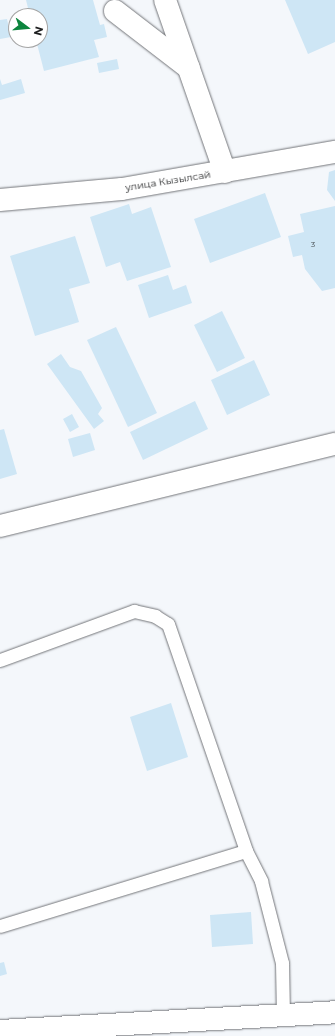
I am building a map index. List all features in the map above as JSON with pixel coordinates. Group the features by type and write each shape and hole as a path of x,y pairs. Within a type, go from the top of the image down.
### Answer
{"street":[{"path":"165,0 191,70 225,172"},
{"path":"115,11 191,70"},
{"name":"улица Кызылсай","path":"0,200 122,189 335,152"},
{"path":"0,526 335,444"},
{"path":"0,1031 335,1012"}],"lane":[{"path":"0,660 134,611 155,616 168,624 246,851 261,881 282,963 283,1014"},
{"path":"0,926 246,851"}],"building":[{"path":"26,0 93,0 100,25 104,24 107,37 94,40 99,57 44,71 38,48 48,48 48,8 28,8"},
{"path":"285,0 335,0 335,42 308,54"},
{"path":"7,19 8,38 0,39 0,20"},
{"path":"117,59 119,69 99,73 97,63"},
{"path":"0,79 2,85 21,79 25,93 0,100"},
{"path":"335,170 335,201 327,190 329,172"},
{"path":"265,193 281,237 210,263 194,219"},
{"path":"129,204 132,214 151,207 171,267 127,281 120,262 106,267 90,217"},
{"path":"335,206 335,288 322,291 305,269 302,255 293,257 288,236 304,232 300,214"},
{"path":"75,236 90,283 69,289 79,322 35,336 10,256"},
{"path":"168,275 173,290 186,285 192,303 149,318 138,285"},
{"path":"222,311 245,358 217,372 194,325"},
{"path":"116,327 157,413 128,427 87,340"},
{"path":"61,354 70,367 81,371 102,408 98,414 104,421 94,429 47,364"},
{"path":"254,360 270,395 227,415 211,380"},
{"path":"195,401 208,429 143,460 130,432"},
{"path":"72,414 79,427 70,432 63,419"},
{"path":"4,429 17,474 0,479 0,430"},
{"path":"90,433 95,450 73,457 68,439"},
{"path":"171,703 188,757 147,771 130,717"},
{"path":"251,912 253,944 212,947 210,915"},
{"path":"4,962 7,974 0,976 0,963"}]}
